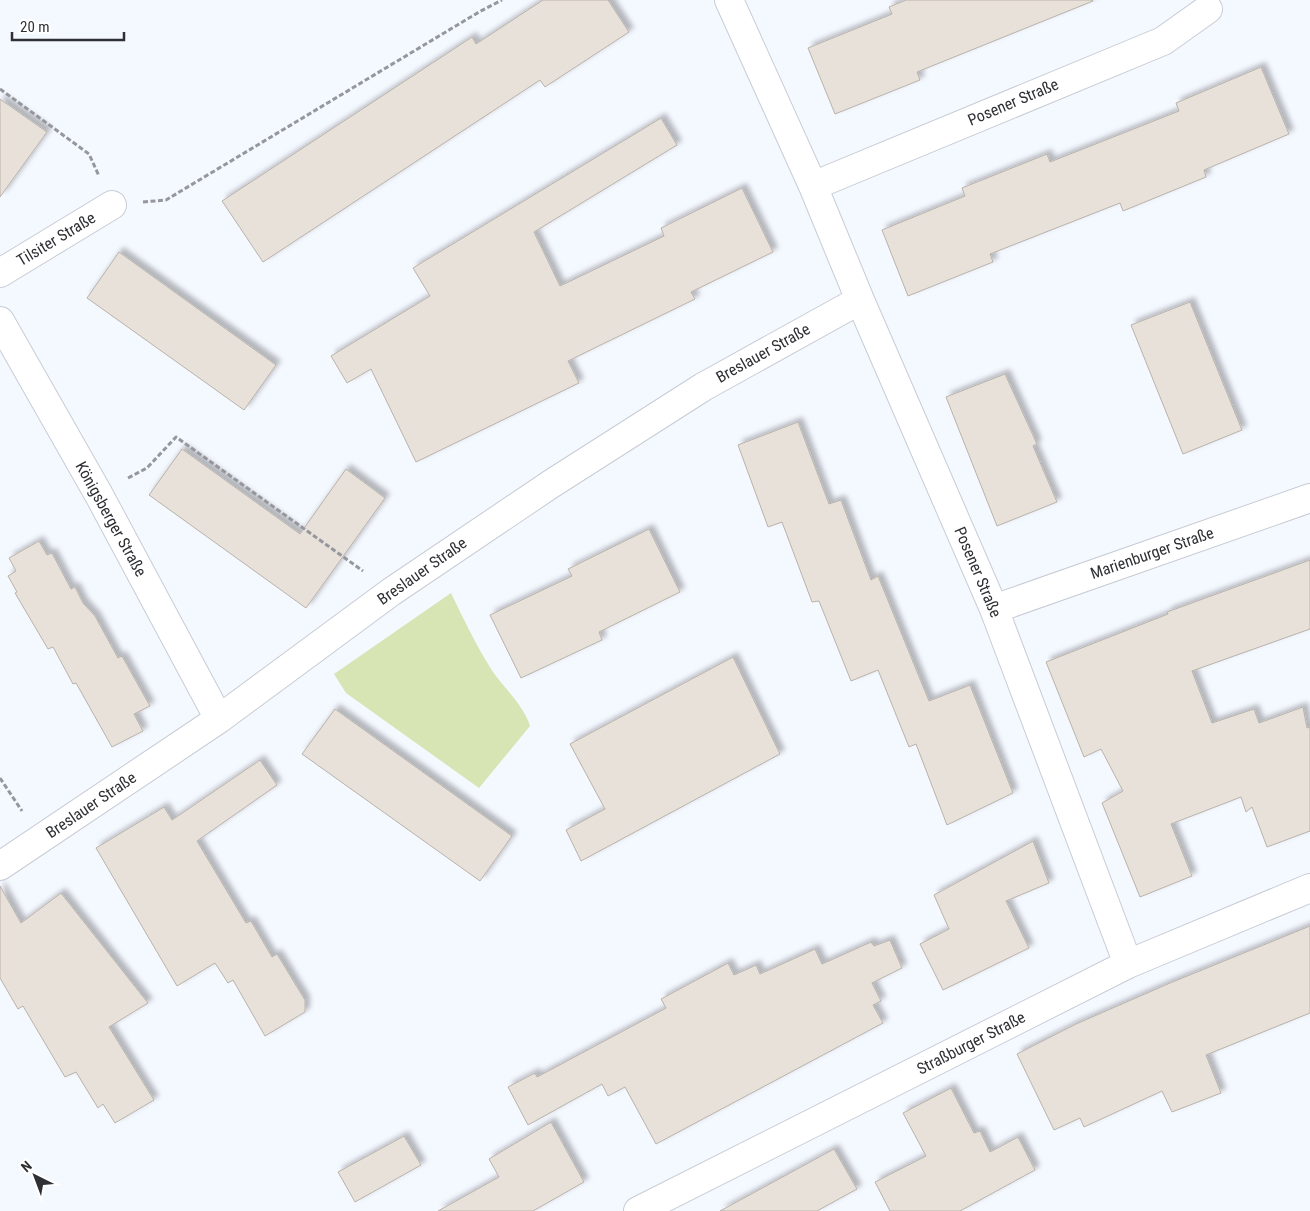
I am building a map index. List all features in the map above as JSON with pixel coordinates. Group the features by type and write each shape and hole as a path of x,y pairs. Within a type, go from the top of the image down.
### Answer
{"street":[{"name":"Posener Straße","path":"729,0 813,186 860,300 994,609 1128,964"},
{"name":"Posener Straße","path":"813,186 1162,40 1208,9"},
{"name":"Tilsiter Straße","path":"0,273 112,205"},
{"name":"Breslauer Straße","path":"0,866 219,719 391,592 551,484 703,387 860,300"},
{"name":"Königsberger Straße","path":"0,321 99,495 219,719"},
{"name":"Marienburger Straße","path":"994,609 1310,498"},
{"name":"Straßburger Straße","path":"638,1211 1128,964 1310,888"}],"path":[{"path":"0,89 89,154 112,205 166,200 502,0"},
{"path":"99,495 147,468 176,437 391,592"}],"green space":[{"path":"451,593 487,663 519,705 530,726 479,788 346,693 334,674"}],"building":[{"path":"543,0 608,0 629,32 545,87 540,80 263,262 222,201 472,37 476,44"},
{"path":"906,0 1093,1 917,72 920,80 835,114 808,48 892,14 889,7"},
{"path":"1261,67 1289,134 1204,170 1206,177 1123,211 1120,203 990,254 993,262 908,296 882,230 965,196 962,188 1047,154 1050,162 1179,111 1176,103"},
{"path":"0,99 47,132 0,197"},
{"path":"661,118 677,145 534,232 560,286 664,236 661,228 742,188 773,252 691,292 695,299 568,361 579,383 416,462 371,369 347,383 331,356 430,296 413,268"},
{"path":"119,252 276,365 244,410 87,298"},
{"path":"1190,302 1242,430 1183,454 1131,325"},
{"path":"1005,374 1037,444 1033,446 1057,502 997,526 946,397"},
{"path":"798,422 829,504 841,500 871,580 878,576 929,701 970,685 1013,793 947,825 916,744 909,747 878,670 851,681 819,601 812,602 782,522 768,527 738,445"},
{"path":"182,449 300,534 346,469 385,498 306,608 149,495"},
{"path":"649,529 680,592 599,632 602,640 521,678 490,615 572,576 568,569"},
{"path":"39,541 47,555 52,553 71,589 75,587 83,603 95,616 118,658 122,656 150,706 134,714 143,731 112,747 76,683 73,684 53,647 48,649 15,593 17,592 8,576 16,571 9,558"},
{"path":"1310,560 1310,629 1192,671 1212,723 1254,709 1259,723 1303,707 1307,728 1310,727 1310,831 1267,847 1252,807 1246,812 1241,797 1171,824 1192,876 1140,897 1102,803 1123,791 1101,749 1084,757 1046,662 1168,614 1167,612"},
{"path":"733,657 780,754 581,861 566,830 605,809 570,744"},
{"path":"335,709 512,836 480,881 302,754"},
{"path":"260,760 277,785 197,841 246,923 251,921 272,957 277,954 305,1000 305,1012 265,1036 233,980 228,983 215,963 177,986 96,848 164,807 172,820"},
{"path":"1033,841 1049,883 1006,901 1029,948 943,990 920,944 949,929 934,895"},
{"path":"0,886 21,923 61,893 148,1003 109,1027 154,1100 115,1123 103,1104 98,1108 76,1072 65,1077 23,1006 18,1009 0,978"},
{"path":"1310,926 1310,1013 1206,1055 1221,1093 1172,1112 1162,1091 1084,1127 1080,1118 1054,1130 1017,1054 1076,1024 1170,983"},
{"path":"890,940 902,968 872,983 881,1001 873,1005 883,1023 656,1144 625,1087 608,1096 602,1084 528,1125 508,1087 535,1073 537,1077 666,1008 661,999 728,963 734,975 756,965 760,974 815,949 822,964 871,942 874,946"},
{"path":"951,1088 974,1133 980,1131 990,1152 1018,1137 1035,1170 960,1211 890,1211 875,1182 926,1156 903,1113"},
{"path":"551,1122 584,1182 533,1211 438,1211 499,1177 489,1159"},
{"path":"404,1136 421,1165 355,1202 338,1172"},
{"path":"834,1149 857,1189 817,1211 720,1211"}]}
